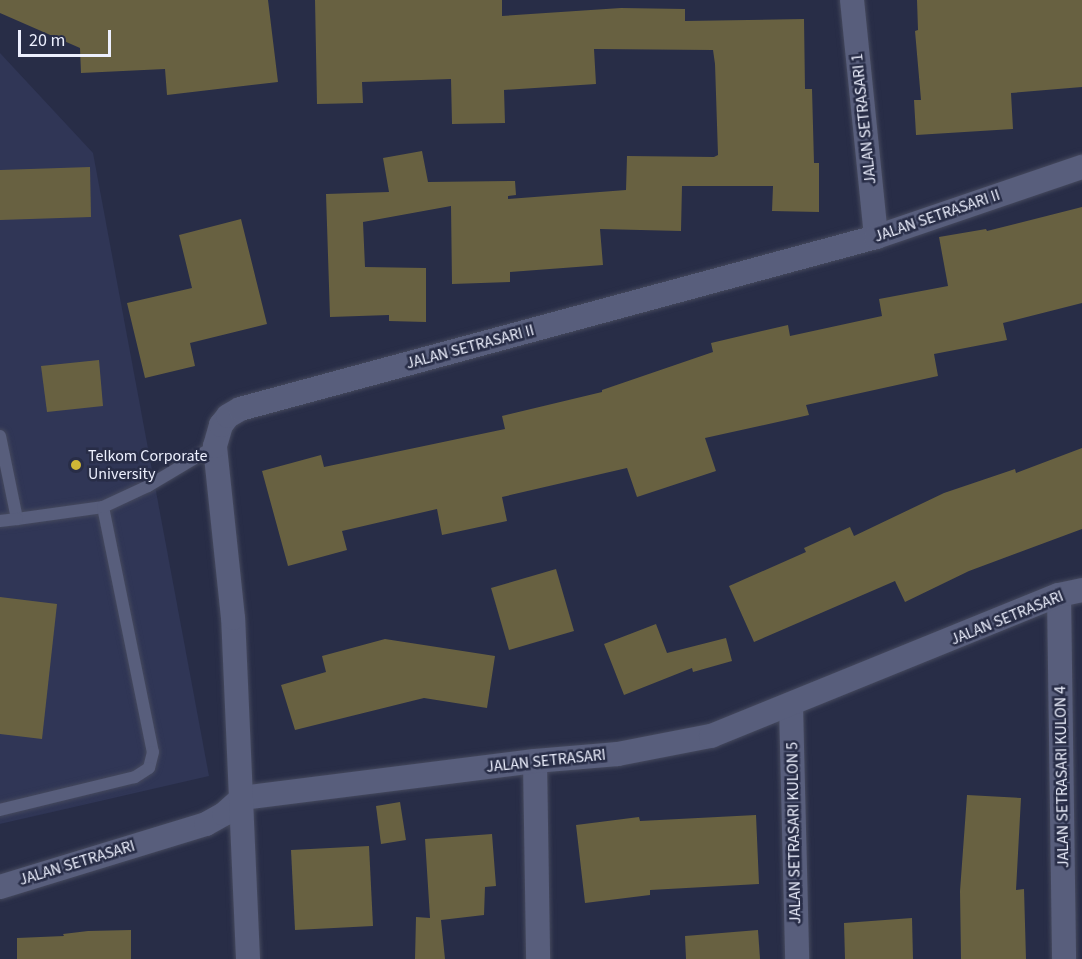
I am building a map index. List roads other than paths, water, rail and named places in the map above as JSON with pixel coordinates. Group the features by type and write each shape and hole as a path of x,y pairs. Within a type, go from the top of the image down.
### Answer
{"street":[{"name":"JALAN SETRASARI 1","path":"852,0 876,237"},
{"name":"JALAN SETRASARI II","path":"248,959 233,618 215,446 220,425 240,409 876,237 1082,167"},
{"name":"JALAN SETRASARI","path":"0,887 206,824 224,814 242,798 535,761 618,754 711,736 791,706 1071,592"},
{"name":"JALAN SETRASARI KULON 4","path":"1064,959 1071,592"},
{"name":"JALAN SETRASARI KULON 5","path":"791,706 797,959"},
{"path":"535,761 538,959"}],"lane":[{"path":"0,435 16,519"},
{"path":"0,521 103,507 148,486 215,446"},
{"path":"0,810 135,777 143,773 152,761 153,752 103,507"}],"place":[{"name":"Telkom Corporate University","path":"76,465"}]}
